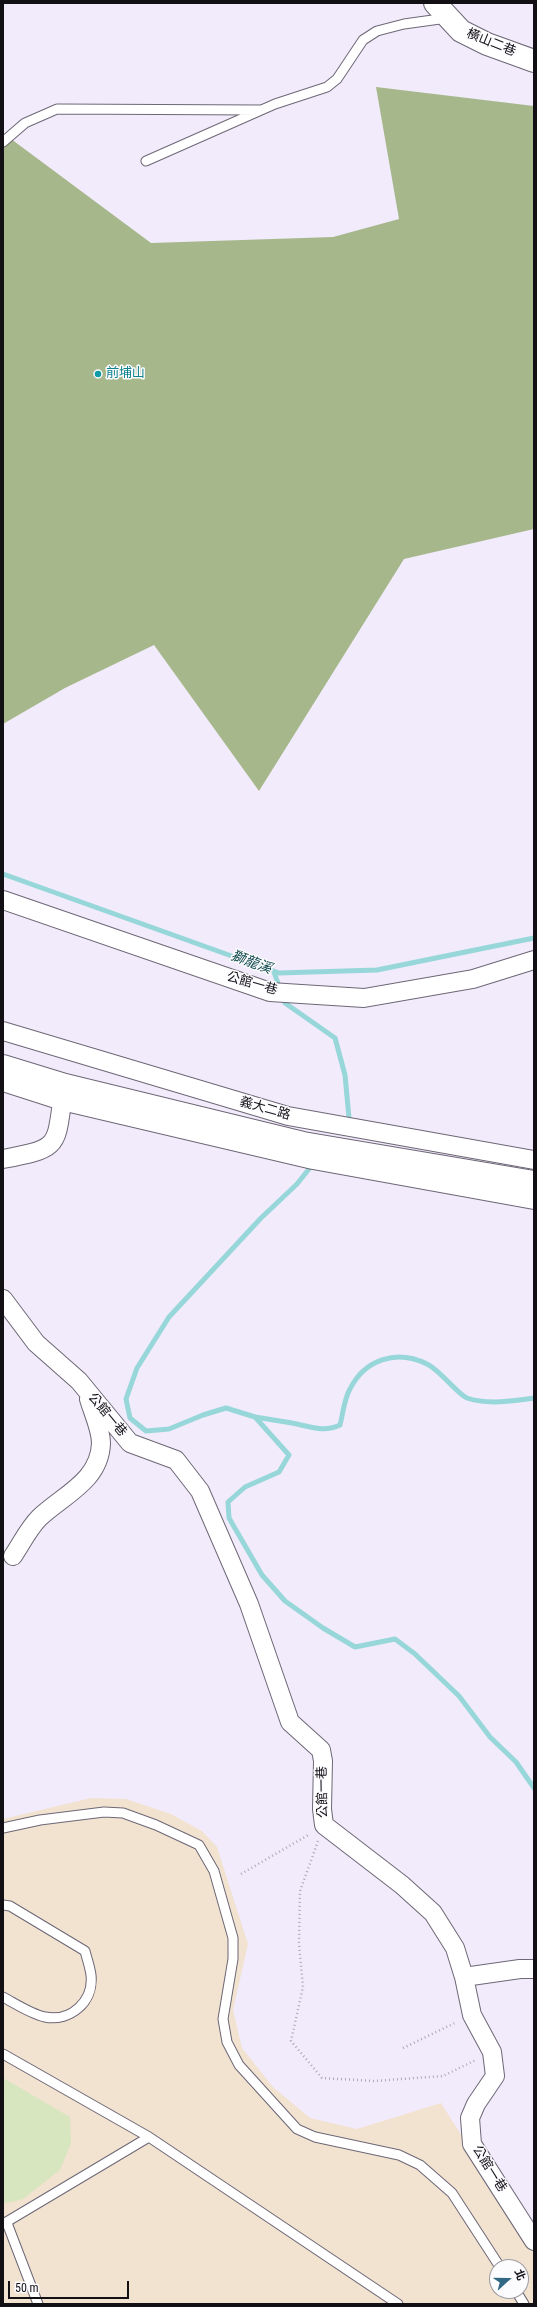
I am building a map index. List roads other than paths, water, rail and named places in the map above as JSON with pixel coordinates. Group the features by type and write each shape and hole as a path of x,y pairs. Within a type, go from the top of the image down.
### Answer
{"street":[{"name":"橫山二巷","path":"441,11 461,31 487,44 534,61"},
{"name":"公館一巷","path":"3,900 270,992 364,998 473,979 534,960"},
{"name":"義大二路","path":"3,1031 288,1116 534,1160"},
{"name":"義大二路","path":"3,1066 64,1093 313,1160 534,1200"},
{"name":"義大二路","path":"3,1082 64,1093 303,1143 534,1182"},
{"path":"3,1159 38,1152 51,1146 57,1136 64,1093"},
{"name":"公館一巷","path":"3,1299 36,1343 79,1381 130,1443 176,1460 200,1491 249,1604 290,1722 321,1750 323,1761 322,1809 324,1825 402,1885 433,1913 455,1948 464,1977 472,2015 492,2052 494,2076 476,2104 470,2118 472,2144 534,2240"},
{"path":"13,1556 38,1519 92,1475 98,1463 101,1443 99,1430 87,1395 79,1381"},
{"path":"464,1977 520,1968 534,1969"}],"lane":[{"path":"146,161 263,110 327,87 337,78 363,40 377,31 404,24 441,11"},
{"path":"3,142 25,123 57,109 263,110"},
{"path":"3,1828 40,1820 104,1812 123,1814 156,1825 199,1845 214,1871 233,1938 233,1959 223,2019 227,2042 239,2065 297,2129 315,2137 399,2154 420,2165 452,2192 495,2259"},
{"path":"3,1905 10,1906 85,1951 92,1976 90,1990 84,2002 76,2011 65,2018 43,2017 3,1997"},
{"path":"3,2054 149,2137 398,2304"},
{"path":"38,2304 5,2223 149,2137"}],"waterway":[{"name":"獅龍溪","path":"3,874 279,973 377,970 534,938"},
{"path":"274,972 280,989"},
{"path":"283,996 285,1003 335,1038 345,1075 349,1118 345,1123"},
{"path":"313,1164 297,1184 261,1218 169,1317 137,1368 126,1399 130,1418 146,1431 169,1429 203,1415 226,1408 255,1417 289,1455 279,1472 245,1487 228,1502 229,1518 262,1575 285,1601 323,1628 355,1647 395,1639 415,1654 459,1696 490,1737 516,1762 534,1788"},
{"path":"255,1417 322,1429 340,1425 346,1397 356,1379 364,1370 373,1364 393,1357 404,1357 427,1364 437,1371 458,1392 467,1398 492,1402 534,1398"}],"place":[{"name":"前埔山","path":"98,374"}]}
